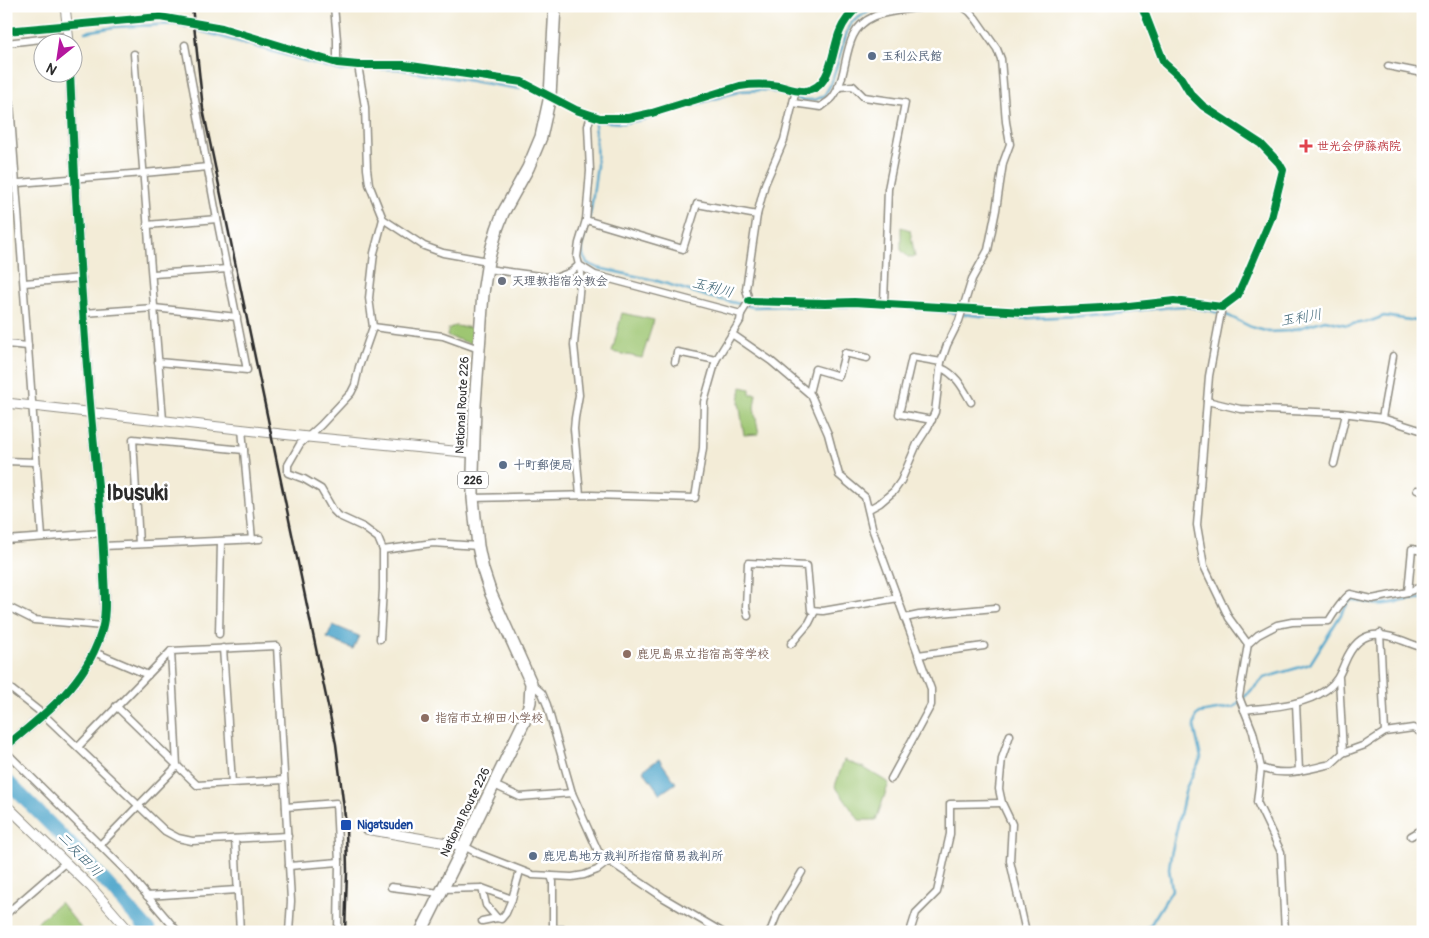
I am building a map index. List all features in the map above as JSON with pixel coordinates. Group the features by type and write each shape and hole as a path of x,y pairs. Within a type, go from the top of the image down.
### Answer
{"highway":[{"name":"National Route 226","path":"420,932 494,785 524,722 530,702 531,682 491,594 483,570 478,546 473,498 474,453 478,348 487,265 497,229 541,138 550,96 555,6"}],"street":[{"path":"65,6 68,32"},
{"path":"334,6 338,40 336,63"},
{"path":"473,498 580,495 695,498 703,448 703,409 716,360 740,321 741,314 749,301 746,289 757,215 765,184 784,140 795,97 814,90 825,78 841,28 859,6"},
{"path":"82,32 160,17 171,18 222,28 336,63 404,65 522,82 591,116 600,118 628,118 652,113 752,84 779,86 795,97 820,107 832,98 838,87 854,33 865,21 875,16 931,6"},
{"path":"869,509 880,503 894,491 901,481 917,444 932,420 935,412 941,365 947,345 959,321 961,309 972,279 988,250 1003,163 1010,144 1006,122 1002,59 997,48 976,19 962,6"},
{"path":"749,301 938,306 1025,312 1174,301 1222,307 1238,295 1271,218 1283,170 1261,144 1203,106 1190,94 1181,78 1164,63 1142,6"},
{"path":"6,31 32,33"},
{"path":"6,43 32,40"},
{"path":"158,362 247,370 185,45"},
{"path":"134,54 147,225 153,274 163,420"},
{"path":"358,65 365,107 369,184 384,219 424,246 487,265 555,278 571,272 579,265"},
{"path":"1388,66 1423,73"},
{"path":"6,746 44,714 77,681 94,652 103,626 105,608 103,546 84,313 70,82"},
{"path":"838,87 853,86 864,97 905,103 888,188 884,304"},
{"path":"10,103 42,538"},
{"path":"580,495 574,429 579,395 574,345 580,274 577,257 579,243 587,221 590,171 588,126 591,116"},
{"path":"6,184 144,174 208,167"},
{"path":"587,221 684,249 697,204 757,215"},
{"path":"147,225 217,219"},
{"path":"380,639 383,550 378,538 370,531 339,516 333,510 321,489 304,479 288,473 288,465 300,444 351,392 355,385 359,366 373,328 370,298 373,262 377,239 384,219"},
{"path":"579,265 596,275 741,314"},
{"path":"153,274 228,269"},
{"path":"24,283 82,278"},
{"path":"1222,307 1209,376 1197,525 1204,566 1229,618 1248,644"},
{"path":"84,313 154,308 237,317"},
{"path":"373,328 443,336 478,348"},
{"path":"732,334 771,361 809,394 828,434 839,475 865,497 873,531 931,689 931,705 891,779"},
{"path":"6,344 28,346"},
{"path":"675,362 677,352 716,360"},
{"path":"809,394 815,369 838,376 844,353 868,358"},
{"path":"1382,418 1393,356"},
{"path":"932,420 899,414 912,357 941,365 950,371 971,402"},
{"path":"1207,401 1240,409 1346,414 1382,418 1423,431"},
{"path":"6,403 308,437 474,453"},
{"path":"1334,464 1346,414"},
{"path":"103,546 256,539 242,429"},
{"path":"139,544 133,439 244,450"},
{"path":"6,461 36,462"},
{"path":"6,540 102,533"},
{"path":"219,634 221,541"},
{"path":"383,550 433,543 478,546"},
{"path":"1408,592 1412,549 1423,551"},
{"path":"748,616 746,607 748,563 807,566 811,610 823,611 898,598"},
{"path":"1285,932 1281,852 1257,802 1261,768 1253,732 1239,697 1248,644 1258,634 1277,625 1292,622 1329,621 1340,607 1345,596 1350,594 1372,599 1408,592 1423,586"},
{"path":"6,606 34,620 103,626"},
{"path":"905,618 994,608"},
{"path":"791,644 809,623 815,610"},
{"path":"1343,753 1339,678 1346,660 1355,645 1362,638 1380,633 1423,648"},
{"path":"1380,633 1385,732"},
{"path":"78,747 171,651 276,646 291,901 289,932"},
{"path":"918,655 984,646"},
{"path":"223,648 232,783"},
{"path":"100,845 178,766 171,651"},
{"path":"94,652 148,675"},
{"path":"1244,710 1296,703 1326,690 1339,678"},
{"path":"531,682 542,693 547,705 572,793 598,852 664,898 722,932"},
{"path":"6,685 44,714 165,831 178,838 192,841 288,836"},
{"path":"1296,703 1299,771"},
{"path":"116,706 197,785 284,780"},
{"path":"1261,768 1273,773 1299,771 1331,764 1343,753 1365,745 1385,732 1413,728 1423,734"},
{"path":"1010,735 1002,758 999,789 1002,803 1012,824 1010,860 1026,932"},
{"path":"6,752 100,845 178,932"},
{"path":"494,785 520,797 572,793"},
{"path":"286,807 336,803 339,862 338,932"},
{"path":"910,932 916,913 937,892 950,834 950,804 1002,803"},
{"path":"6,805 91,886 130,932"},
{"path":"1412,836 1423,829"},
{"path":"366,830 464,846 479,854 533,875 572,877 584,875 597,870 609,861"},
{"path":"235,839 240,932"},
{"path":"6,914 66,862"},
{"path":"289,866 339,862"},
{"path":"482,921 501,919 506,913 520,871"},
{"path":"770,932 778,912 802,872"},
{"path":"551,876 553,882 553,927 556,929 581,930 583,932"},
{"path":"391,887 441,891 482,888 512,899"},
{"path":"482,888 486,905 497,918"},
{"path":"147,896 237,890"}],"green space":[{"path":"901,227 910,230 915,257 908,257 901,250"},
{"path":"622,313 654,320 642,358 612,352"},
{"path":"455,326 475,328 475,345 447,336 449,328"},
{"path":"741,387 750,389 750,394 756,394 754,408 759,434 744,435 739,402"},
{"path":"844,760 864,768 889,783 876,820 859,820 835,786"},
{"path":"60,902 84,932 27,932"}],"water":[{"path":"333,625 359,636 353,649 327,638"},
{"path":"659,759 676,783 660,794 643,770"}],"waterway":[{"path":"596,121 623,123 647,119 741,91 767,90 803,100 814,100 824,96 831,84 847,32 852,22 876,6"},
{"path":"85,32 115,27 177,24 186,27"},
{"path":"197,30 341,71 353,70"},
{"path":"366,69 398,69 520,89"},
{"name":"玉利川","path":"595,121 597,166 591,210 582,244 583,256 587,263 598,268 654,280 709,297 753,307 891,307"},
{"name":"玉利川","path":"911,308 1006,319 1081,316 1183,306 1229,316 1251,327 1269,332 1289,331 1325,320 1347,325 1371,321 1384,316 1423,322"},
{"path":"1143,932 1151,924 1172,890 1169,868 1171,855 1186,788 1201,758 1194,726 1196,716 1200,713 1234,707 1264,678 1310,664 1350,600 1380,604 1423,599"},
{"name":"二反田川","path":"6,780 83,857 150,932"}],"railway":[{"path":"192,6 203,109 336,744 346,825 345,932"}],"cycle path":[{"path":"6,31 160,17 222,28 337,63 404,65 522,82 576,110 600,118 628,118 652,113 740,86 769,85 802,91 814,89 826,76 840,31 851,14 859,6"},
{"path":"749,301 854,302 1025,312 1120,307 1174,301 1222,307 1238,295 1271,218 1283,170 1261,144 1203,106 1190,93 1181,78 1164,63 1142,6"},
{"path":"6,746 61,698 84,670 100,636 105,614 102,536 84,329 70,82"}],"place":[{"name":"玉利公民館","path":"872,56"},
{"name":"世光会伊藤病院","path":"1306,146"},
{"name":"天理教指宿分教会","path":"502,281"},
{"name":"十町郵便局","path":"503,465"},
{"name":"鹿児島県立指宿高等学校","path":"627,654"},
{"name":"指宿市立柳田小学校","path":"425,718"},
{"name":"Nigatsuden","path":"346,825"},
{"name":"鹿児島地方裁判所指宿簡易裁判所","path":"533,856"}],"district":[{"name":"Ibusuki","path":"137,492"}]}
